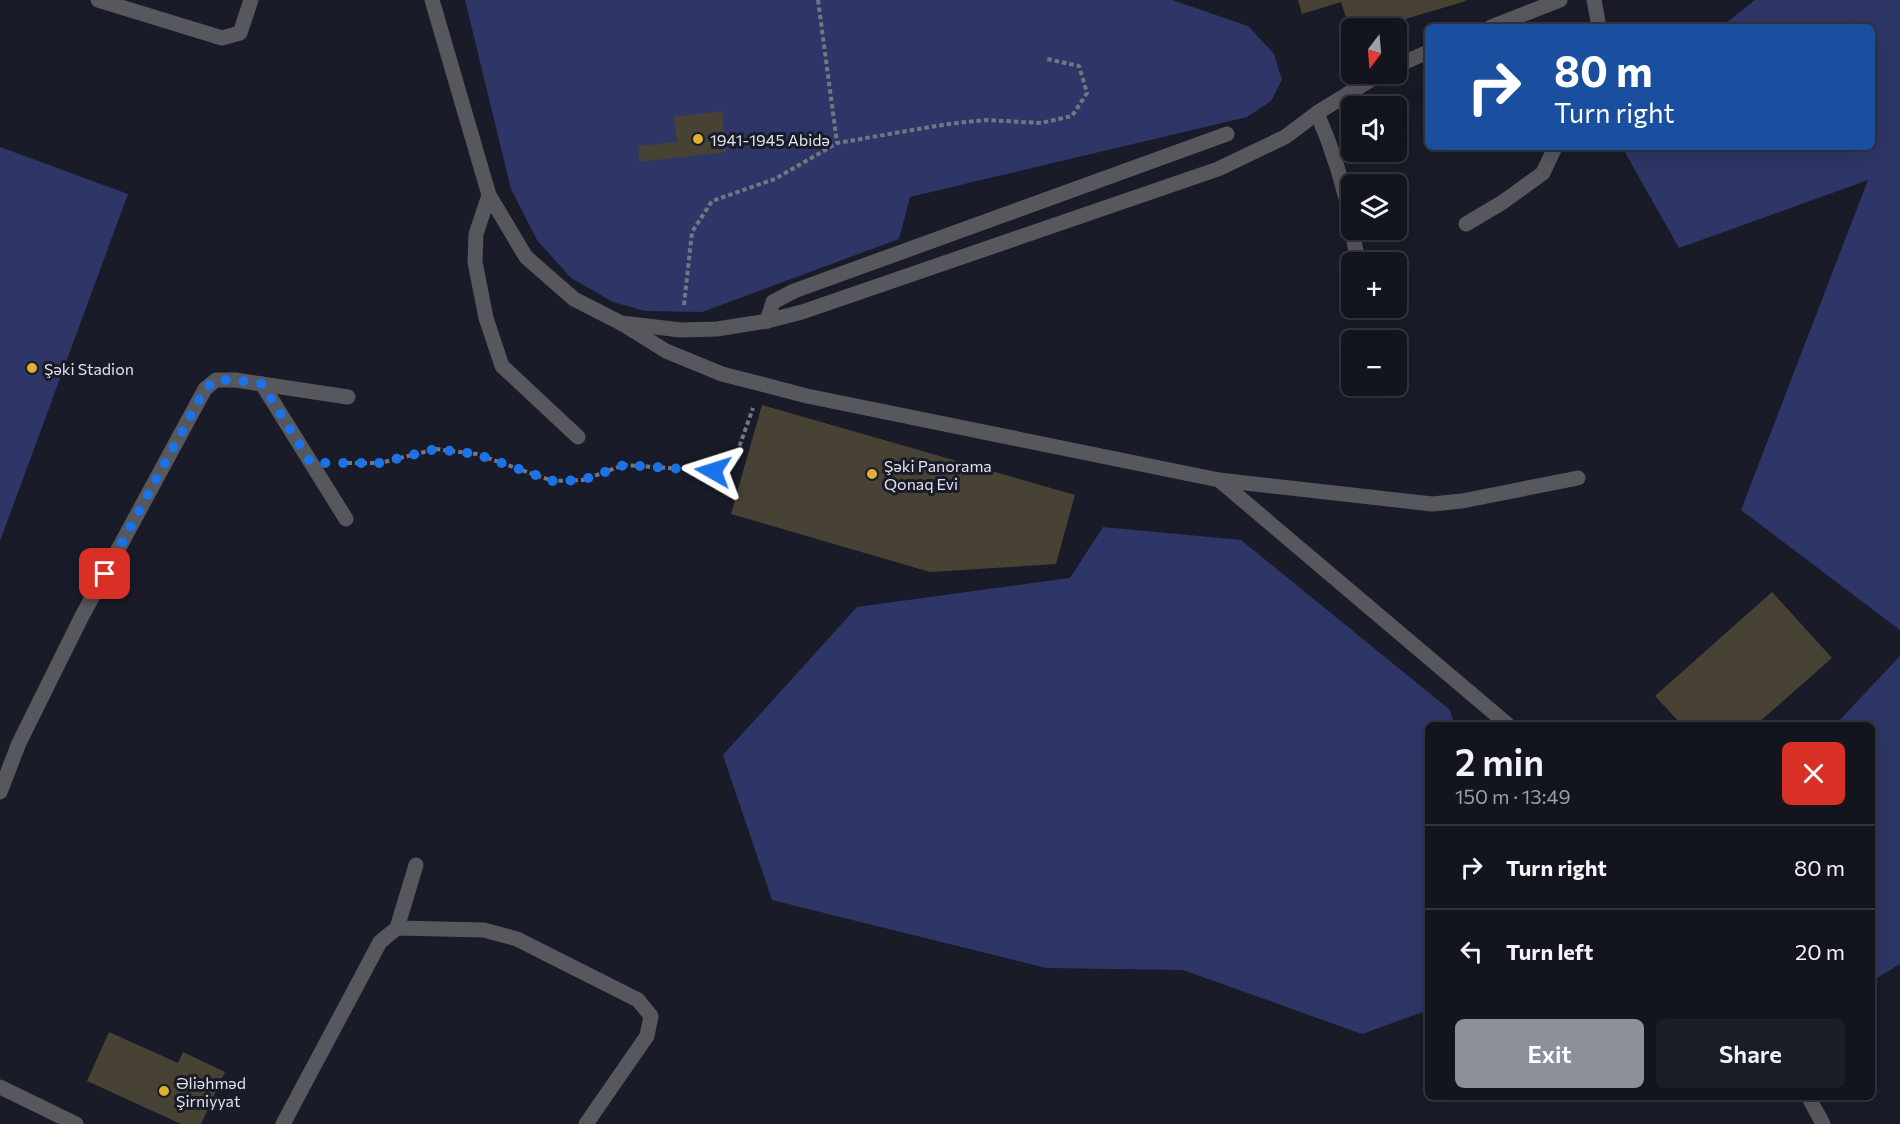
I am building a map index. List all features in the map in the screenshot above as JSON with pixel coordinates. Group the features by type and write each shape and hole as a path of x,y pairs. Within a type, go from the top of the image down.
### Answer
{"street":[{"path":"98,0 222,38 240,33 251,0"},
{"path":"432,0 489,195 526,257 574,299 621,323 666,351 722,375 807,396 1219,480 1432,504 1462,501 1578,478"},
{"path":"1499,24 1560,0"},
{"path":"1594,0 1598,24"},
{"path":"1407,61 1425,53"},
{"path":"621,323 681,330 717,329 766,321 813,309 1218,169 1285,136 1364,84"},
{"path":"1317,113 1334,152 1341,177"},
{"path":"766,321 773,302 794,291 1227,134"},
{"path":"1466,224 1503,202 1543,173 1554,150"},
{"path":"489,195 476,234 475,262 486,318 502,366 578,437"},
{"path":"0,792 19,743 82,615 205,389 216,380 235,380 348,398"},
{"path":"262,384 346,519"},
{"path":"1219,480 1506,722"},
{"path":"283,1124 380,942 397,928 416,865"},
{"path":"397,928 484,930 517,939 638,1000 651,1016 647,1036 586,1124"},
{"path":"0,1088 76,1124"},
{"path":"1810,1100 1823,1124"}],"path":[{"path":"818,0 837,142"},
{"path":"681,330 692,232 712,201 776,180 837,142 948,124 986,120 1041,123 1072,116 1087,93 1079,66 1047,59"},
{"path":"311,463 380,463 436,449 476,454 553,481 583,480 624,465 713,471 737,453 762,385"}],"shaded area":[{"path":"465,0 1172,0 1248,26 1274,54 1282,80 1271,101 1247,117 910,197 899,239 702,312 645,311 613,302 571,278 537,240 511,189"},
{"path":"1755,0 1900,0 1900,630 1741,510 1868,180 1679,248 1624,150 1875,150 1875,24 1725,24"},
{"name":"Şəki Stadion","path":"0,147 128,194 0,541"},
{"path":"1103,527 1241,540 1450,710 1453,722 1425,722 1425,1011 1362,1034 1183,970 1046,968 772,900 723,755 857,607 1070,578"},
{"path":"1900,656 1900,964 1875,979 1875,722 1838,722"}],"building":[{"path":"1298,0 1466,0 1407,19 1346,18 1341,2 1302,14"},
{"path":"722,111 726,152 639,162 638,146 677,142 674,117"},
{"name":"Şəki Panorama Qonaq Evi","path":"762,405 1075,495 1056,564 930,572 731,514"},
{"path":"1772,592 1832,658 1759,722 1679,722 1655,696"},
{"path":"109,1032 178,1063 183,1052 225,1072 201,1124 181,1124 87,1081"}],"place":[{"name":"1941-1945 Abidə","path":"698,139"},
{"name":"Şəki Stadion","path":"32,368"},
{"name":"Şəki Panorama Qonaq Evi","path":"872,474"},
{"name":"Əliəhməd Şirniyyat","path":"164,1091"}],"route":[{"path":"105,574 205,389 216,380 262,384 311,463 380,463 436,449 476,454 553,481 583,480 624,465 713,471"}]}
